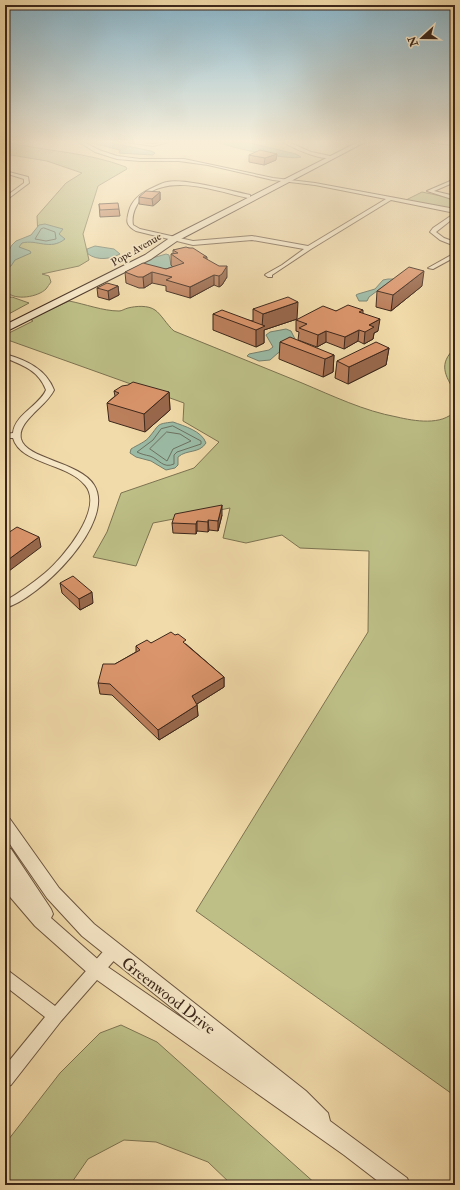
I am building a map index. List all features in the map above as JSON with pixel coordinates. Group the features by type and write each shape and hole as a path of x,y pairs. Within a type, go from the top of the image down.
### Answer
{"main road":[{"name":"Pope Avenue","path":"5,329 148,257 171,238 245,198"},
{"name":"Pope Avenue","path":"146,248 171,238 250,198"},
{"path":"86,279 97,283"},
{"path":"12,316 74,285"}],"street":[{"path":"140,198 132,210 130,223 131,226 138,230 200,243 254,238 309,248"},
{"path":"270,276 268,275 390,198 455,211"},
{"path":"455,214 433,232 442,239 455,244"},
{"path":"431,268 455,255"},
{"path":"5,356 26,364 38,371 45,379 50,390 44,400 21,423 16,435 20,445 26,451 64,468 88,484 93,491 94,506 86,527 62,561 35,586 5,605"},
{"path":"5,436 16,435"},
{"name":"Greenwood Drive","path":"5,824 53,893 88,930 299,1098 351,1148"},
{"name":"Greenwood Drive","path":"5,854 38,906 66,940"},
{"name":"Greenwood Drive","path":"5,879 41,920 66,940 96,969 351,1148 400,1185"},
{"path":"5,1079 56,1016 113,951"},
{"path":"5,976 56,1016"}],"green space":[{"path":"53,198 94,198 83,234 89,260 79,266 42,274 49,276 51,282 47,288 38,294 26,297 11,295 7,292 9,288 5,290 5,263 15,243 38,237 37,216"},
{"path":"411,198 448,198 455,199 455,210 406,200"},
{"path":"12,297 29,303 5,316 5,299"},
{"path":"69,301 113,311 120,311 138,306 152,308 160,314 174,331 337,398 373,411 404,419 435,421 449,416 455,411 455,1096 196,911 368,632 369,551 300,548 282,535 246,543 223,538 230,508 153,523 136,566 93,557 107,532 121,493 194,468 219,442 183,421 184,403 5,339 5,335 33,321 30,319"},
{"path":"455,348 455,392 446,375 445,364 446,359"},
{"path":"121,1025 157,1042 317,1185 232,1185 208,1162 156,1142 124,1140 88,1159 70,1185 5,1185 5,1144 60,1073 100,1033"}],"water":[{"path":"45,224 63,229 59,234 65,239 54,244 33,242 22,243 19,247 30,251 31,253 15,260 11,266 5,268 5,256 12,245 16,241 31,235 39,225"},
{"path":"95,246 114,249 120,254 108,258 96,258 88,254 87,249"},
{"path":"166,254 169,255 172,270 133,269 149,259"},
{"path":"393,279 369,297 367,301 359,301 356,295 375,289 383,280"},
{"path":"286,329 291,331 297,343 278,353 270,360 259,361 247,356 249,354 269,350 273,347 266,335 270,332"},
{"path":"173,422 197,432 206,443 200,449 185,453 178,457 178,465 175,468 166,470 151,461 136,457 130,453 131,449 146,440 159,425"}],"building":[{"path":"118,203 119,209 100,210 99,204"},
{"path":"186,247 193,248 207,257 203,257 219,266 227,266 219,276 214,275 190,287 166,280 172,277 152,272 143,277 138,277 125,272 143,263 166,269 184,263 171,254 178,253 173,250"},
{"path":"409,267 424,271 393,295 377,291"},
{"path":"107,283 118,286 108,291 97,288"},
{"path":"288,297 298,302 263,314 253,309"},
{"path":"348,305 363,310 359,312 380,319 369,325 374,327 365,332 359,330 345,337 326,331 318,335 299,328 307,324 296,320 323,306 336,311"},
{"path":"222,310 265,326 256,330 213,314"},
{"path":"290,337 334,355 325,359 280,342"},
{"path":"376,342 389,348 349,367 337,361"},
{"path":"133,382 169,392 144,414 107,403 119,393 114,391"},
{"path":"222,505 218,521 197,521 196,524 172,523 175,514"},
{"path":"17,527 39,537 5,562 5,535"},
{"path":"73,576 92,592 79,599 60,583"},
{"path":"171,632 175,635 178,634 186,640 183,642 224,677 192,696 197,705 158,730 110,684 98,683 103,664 115,664 140,650 136,646 147,640 151,643"}],"waterway":[{"path":"5,298 10,296"}]}
